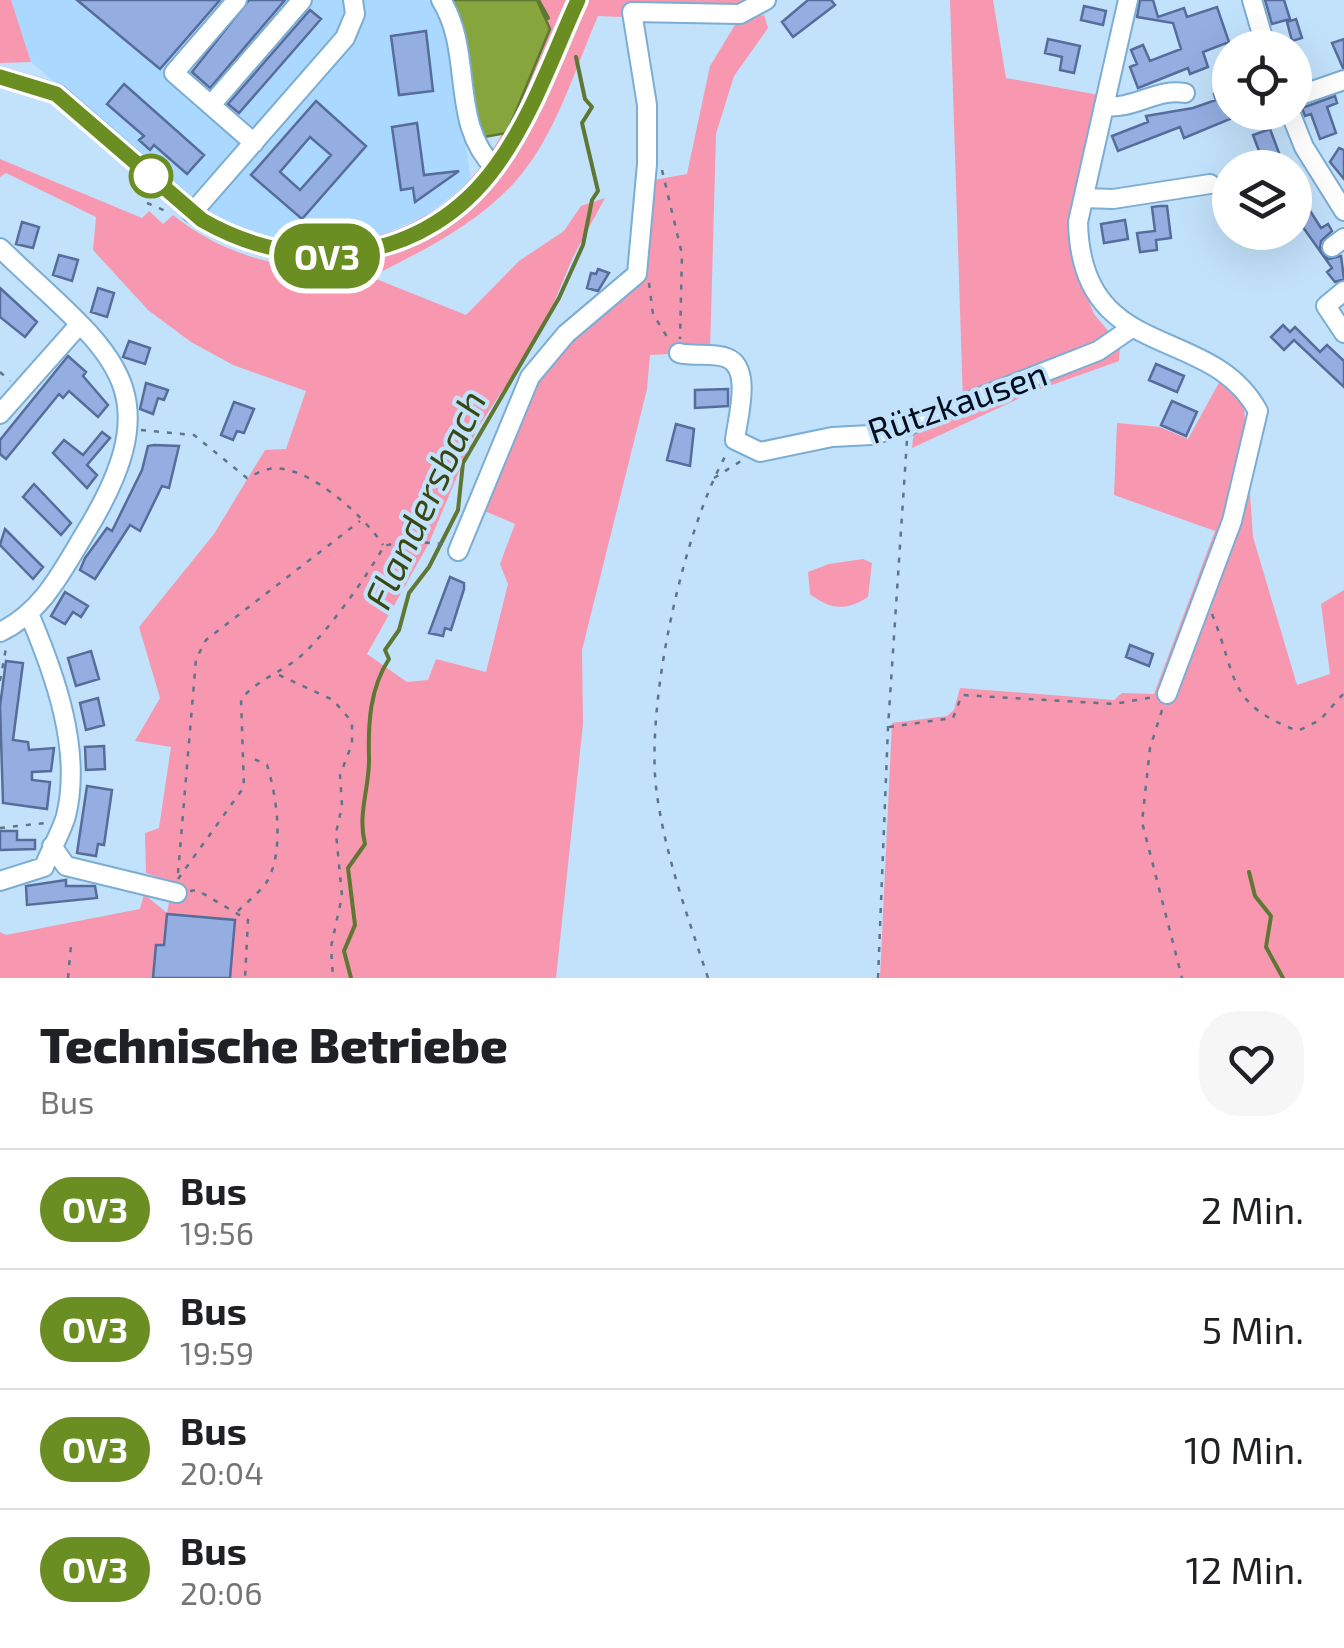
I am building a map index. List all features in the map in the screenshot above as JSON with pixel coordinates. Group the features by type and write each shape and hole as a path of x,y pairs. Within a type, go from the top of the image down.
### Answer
{"street":[{"path":"237,0 174,72 254,142"},
{"path":"210,105 302,0"},
{"path":"183,213 254,142 345,38 356,14 353,0"},
{"path":"440,0 459,52 470,131 478,152 495,168"},
{"path":"0,77 56,94 183,213 277,252 319,257 356,254 394,244 430,228 463,203 495,168 516,136 578,0"},
{"path":"453,548 530,377 566,334 637,274 647,164 647,105 632,12 740,14 766,0"},
{"path":"1128,0 1084,198 1079,250 1087,274 1112,313 1130,328 1226,372 1246,388 1258,411 1232,521 1167,694"},
{"path":"1252,0 1261,30"},
{"path":"1312,92 1344,80"},
{"path":"1104,106 1122,108 1168,90 1185,93"},
{"path":"1299,130 1318,171 1344,210"},
{"path":"1084,198 1114,199 1210,184"},
{"path":"0,248 114,364 130,429 120,472 30,616 3,634"},
{"path":"1344,291 1326,306 1344,332"},
{"path":"0,414 79,325"},
{"name":"Rützkausen","path":"760,452 832,437 871,435 909,424 1098,350 1130,328"},
{"path":"680,353 728,358 736,364 741,380 735,440 760,452"},
{"path":"0,881 44,868 66,817 66,733 48,659 30,616"},
{"path":"52,846 66,866 177,883"}],"path":[{"path":"660,161 682,254 680,353"},
{"path":"147,203 158,211 183,213"},
{"path":"637,274 645,275 654,314 680,353"},
{"path":"878,978 888,727 909,424"},
{"path":"130,429 194,435 248,478 273,468 306,478 332,492 374,530 384,546"},
{"path":"708,978 666,849 656,760 666,652 712,480 735,440"},
{"path":"712,480 760,452"},
{"path":"177,883 196,659 229,620 278,588 360,521"},
{"path":"177,883 244,787 246,755 239,720 242,699 255,683 278,674 306,651 384,546 434,540 453,548"},
{"path":"1199,606 1212,612 1239,696 1264,719 1298,732 1320,720 1344,693"},
{"path":"0,680 3,634"},
{"path":"278,674 333,700 352,722 352,744 340,775 342,806 336,833 342,896 331,947 333,978"},
{"path":"888,727 953,718 962,695 1114,704 1167,694 1150,748 1142,822 1182,978"},
{"path":"236,912 267,881 274,853 275,790 268,765 246,755"},
{"path":"0,828 46,824"},
{"path":"177,883 197,890 248,920 245,978"},
{"path":"68,978 72,945"}],"shaded area":[{"path":"0,0 11,0 31,62 0,63"},
{"path":"11,0 427,0 437,5 451,43 471,181 424,217 361,243 321,248 280,244 227,225 207,212 228,189 211,175 191,196 31,62"},
{"path":"447,0 537,0 550,29 507,133 478,138"},
{"path":"537,0 760,0 719,21 598,16 552,125 514,183 465,225 371,277 466,315 519,261 564,231 581,206 605,198 573,257 542,331 477,429 429,543 367,654 407,682 428,680 436,659 486,672 508,584 500,564 515,524 480,509 537,371 636,278 648,181 687,174 710,66 738,20 764,15 768,28 734,76 716,134 710,352 650,355 647,389 582,650 583,724 556,978 0,978 0,932 6,935 140,909 144,894 167,913 173,882 146,873 145,833 159,828 171,747 135,741 160,698 139,627 214,534 265,450 286,449 306,391 233,365 191,342 148,310 93,250 96,217 6,173 0,177 0,159 142,218 149,211 163,224 173,215 218,243 265,261 367,277 321,248 371,238 412,223 445,203 471,178 494,148 513,113 550,29"},
{"path":"950,0 993,0 1006,78 1099,95 1068,236 1071,256 1094,314 1120,345 1119,361 1035,391 912,448 915,422 963,402"},
{"path":"1221,379 1244,406 1253,537 1297,685 1330,674 1321,604 1344,590 1344,978 880,978 892,723 947,716 954,710 960,688 1114,700 1122,693 1154,694 1215,531 1114,495 1117,423 1160,427 1188,439"},
{"path":"863,559 872,563 868,597 839,607 810,594 808,572"}],"building":[{"path":"77,0 220,0 160,69"},
{"path":"249,0 285,0 210,88 192,72"},
{"path":"808,0 831,0 835,5 793,37 782,22"},
{"path":"1140,0 1153,0 1158,17 1184,8 1187,17 1217,7 1225,30 1212,30 1212,49 1203,52 1208,67 1190,74 1188,68 1138,88 1130,67 1137,64 1131,50 1143,45 1150,61 1181,49 1173,23 1137,17"},
{"path":"1265,0 1284,0 1290,19 1272,24"},
{"path":"1084,6 1106,11 1103,25 1081,20"},
{"path":"310,10 321,19 239,113 228,104"},
{"path":"1296,19 1299,30 1289,30 1287,22"},
{"path":"426,31 433,91 399,95 391,36"},
{"path":"1048,39 1080,46 1074,73 1060,70 1062,57 1045,53"},
{"path":"1344,39 1344,68 1343,68 1332,43"},
{"path":"124,84 204,155 187,174 154,145 150,150 139,140 144,136 107,104"},
{"path":"1335,96 1337,103 1327,107 1336,133 1320,139 1312,104"},
{"path":"316,101 366,146 302,219 251,175","holes":["310,137 331,155 300,190 280,172"]},
{"path":"1212,101 1212,126 1184,138 1180,127 1118,151 1112,136 1148,122 1146,116"},
{"path":"417,123 424,175 459,171 415,202 413,188 401,190 392,127"},
{"path":"1270,130 1278,150 1259,150 1253,135"},
{"path":"1339,148 1344,150 1344,179 1330,162"},
{"path":"1167,206 1171,238 1156,240 1157,250 1140,252 1137,233 1155,231 1152,207"},
{"path":"1312,214 1321,228 1328,224 1332,231 1321,241 1320,249 1328,259 1341,256 1344,279 1335,282 1327,272 1332,268 1312,240"},
{"path":"1125,220 1128,239 1104,243 1101,224"},
{"path":"22,222 39,227 33,248 16,244"},
{"path":"59,255 78,260 72,281 53,275"},
{"path":"598,269 609,273 598,291 587,288 591,273 596,274"},
{"path":"0,288 37,322 25,337 0,317"},
{"path":"98,288 114,293 107,317 91,312"},
{"path":"1283,325 1290,332 1295,327 1320,352 1327,345 1344,361 1344,387 1294,340 1284,350 1271,337"},
{"path":"129,341 150,348 145,364 123,357"},
{"path":"68,356 86,372 83,376 108,405 98,417 69,391 63,398 59,394 6,459 0,454 0,440"},
{"path":"1156,364 1184,376 1177,392 1149,380"},
{"path":"146,383 168,390 164,400 158,398 153,414 140,409"},
{"path":"728,389 728,406 695,408 695,390"},
{"path":"1172,401 1197,412 1186,436 1161,425"},
{"path":"234,402 254,409 244,433 237,431 233,440 221,435"},
{"path":"676,424 694,429 690,466 667,460"},
{"path":"102,432 110,438 87,465 97,475 87,488 53,453 64,440 83,455"},
{"path":"148,446 179,446 169,488 162,486 140,531 130,525 95,579 80,570 85,558 107,528 112,531 142,470"},
{"path":"34,484 71,523 61,535 23,497"},
{"path":"5,529 43,567 33,579 0,545"},
{"path":"450,577 464,583 451,630 445,628 443,636 429,633"},
{"path":"65,592 88,606 81,617 73,612 65,624 51,616"},
{"path":"1130,645 1153,654 1149,666 1126,657"},
{"path":"91,651 99,679 76,686 68,658"},
{"path":"6,661 23,663 13,740 28,742 29,750 54,748 51,771 32,772 32,780 50,782 47,809 3,803 0,706"},
{"path":"98,698 104,725 86,730 80,703"},
{"path":"104,746 105,769 86,770 85,747"},
{"path":"87,786 112,790 104,845 98,844 96,856 77,853"},
{"path":"0,831 17,831 17,840 35,840 35,849 0,850"},
{"path":"66,880 66,886 95,886 97,898 27,905 26,886"},
{"path":"167,914 235,920 230,978 153,978 156,945 164,945"}],"waterway":[{"name":"Flandersbach","path":"538,0 548,18"},
{"name":"Flandersbach","path":"351,978 344,951 355,925 348,868 365,844 362,822 370,719 374,694 389,659 385,650 399,630 409,593 429,567 458,510 463,463 559,298 583,245 592,200 598,191 582,123 592,107 585,99 576,57"},
{"path":"1249,872 1255,896 1271,916 1266,947 1283,978"}],"bus line":[{"name":"OV3","path":"0,77 56,94 202,220 226,234 277,252 319,257 356,254 394,244 430,228 463,203 495,168 516,136 578,0"}]}
